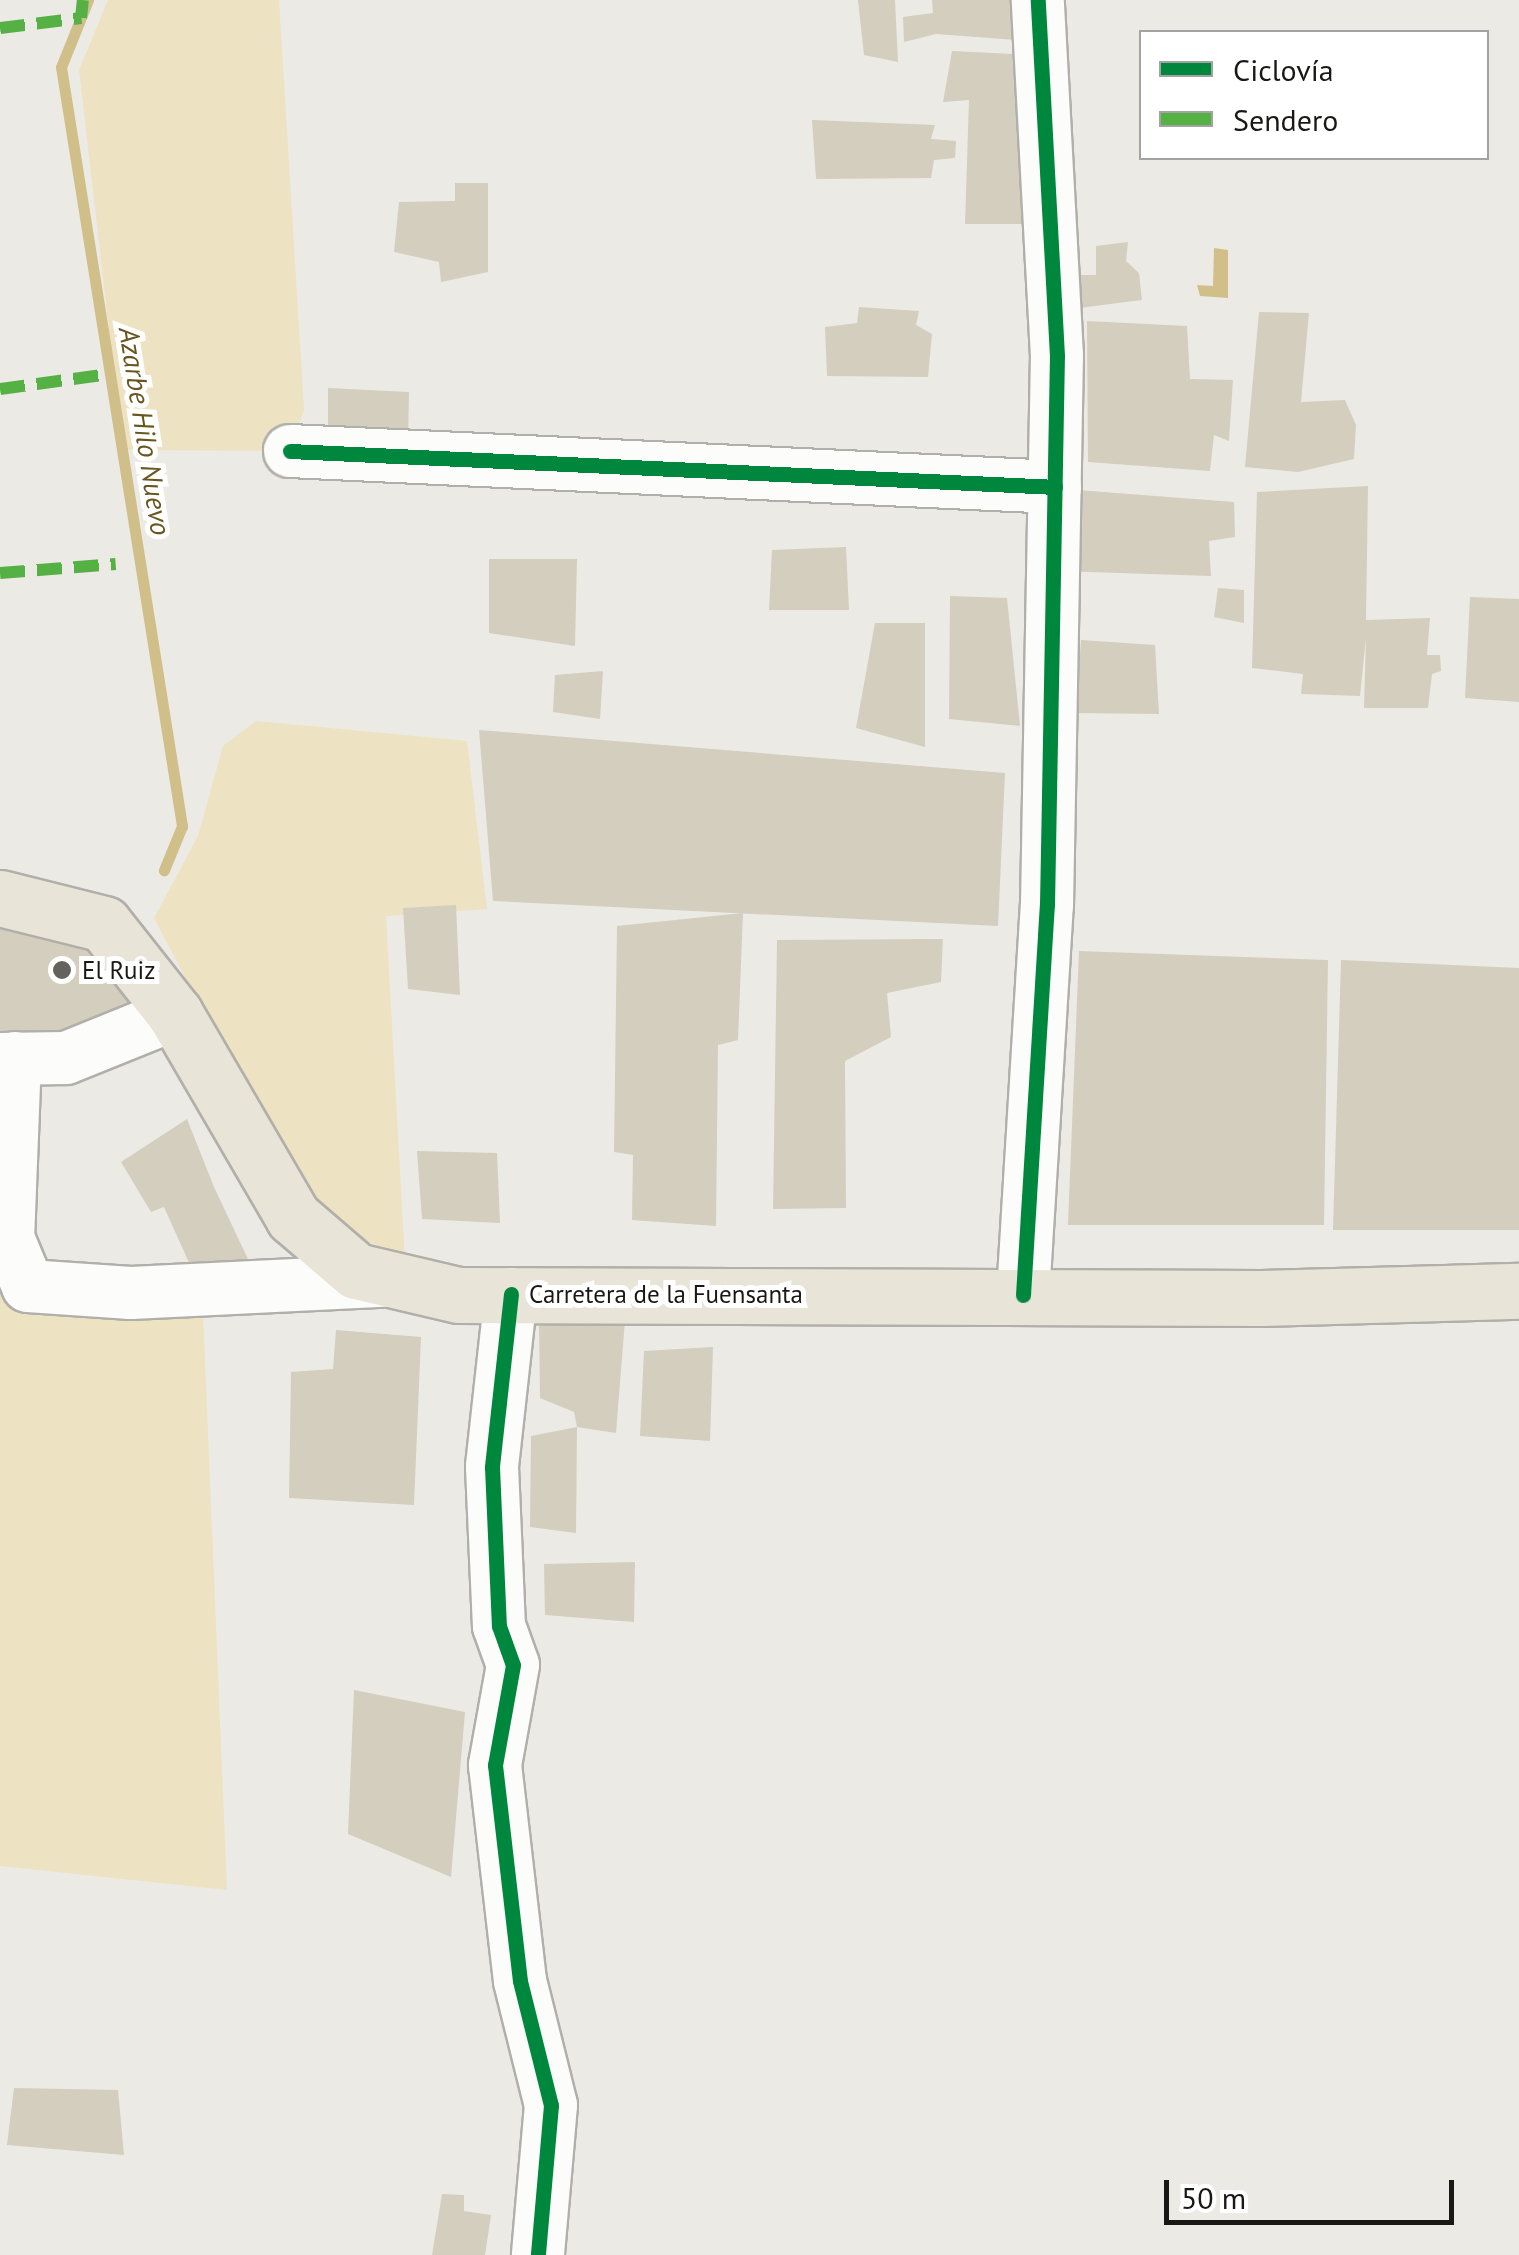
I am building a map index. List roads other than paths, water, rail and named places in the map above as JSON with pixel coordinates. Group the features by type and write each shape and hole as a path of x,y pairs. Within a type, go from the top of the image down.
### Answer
{"main road":[{"name":"Carretera de la Fuensanta","path":"0,898 104,924 175,1014 293,1217 356,1271 458,1295 1023,1296 1519,1291"}],"street":[{"path":"1023,1296 1047,905 1057,356 1038,0"},
{"path":"290,451 1055,486"},
{"path":"175,1014 66,1058 8,1059 8,1238 28,1286 131,1293 393,1280"},
{"path":"511,1294 492,1467 499,1626 513,1665 495,1765 520,1981 552,2104 538,2255"}],"waterway":[{"name":"Azarbe Hilo Nuevo","path":"88,0 61,67 182,826 164,870"}],"place":[{"name":"El Ruiz","path":"62,970"}]}
